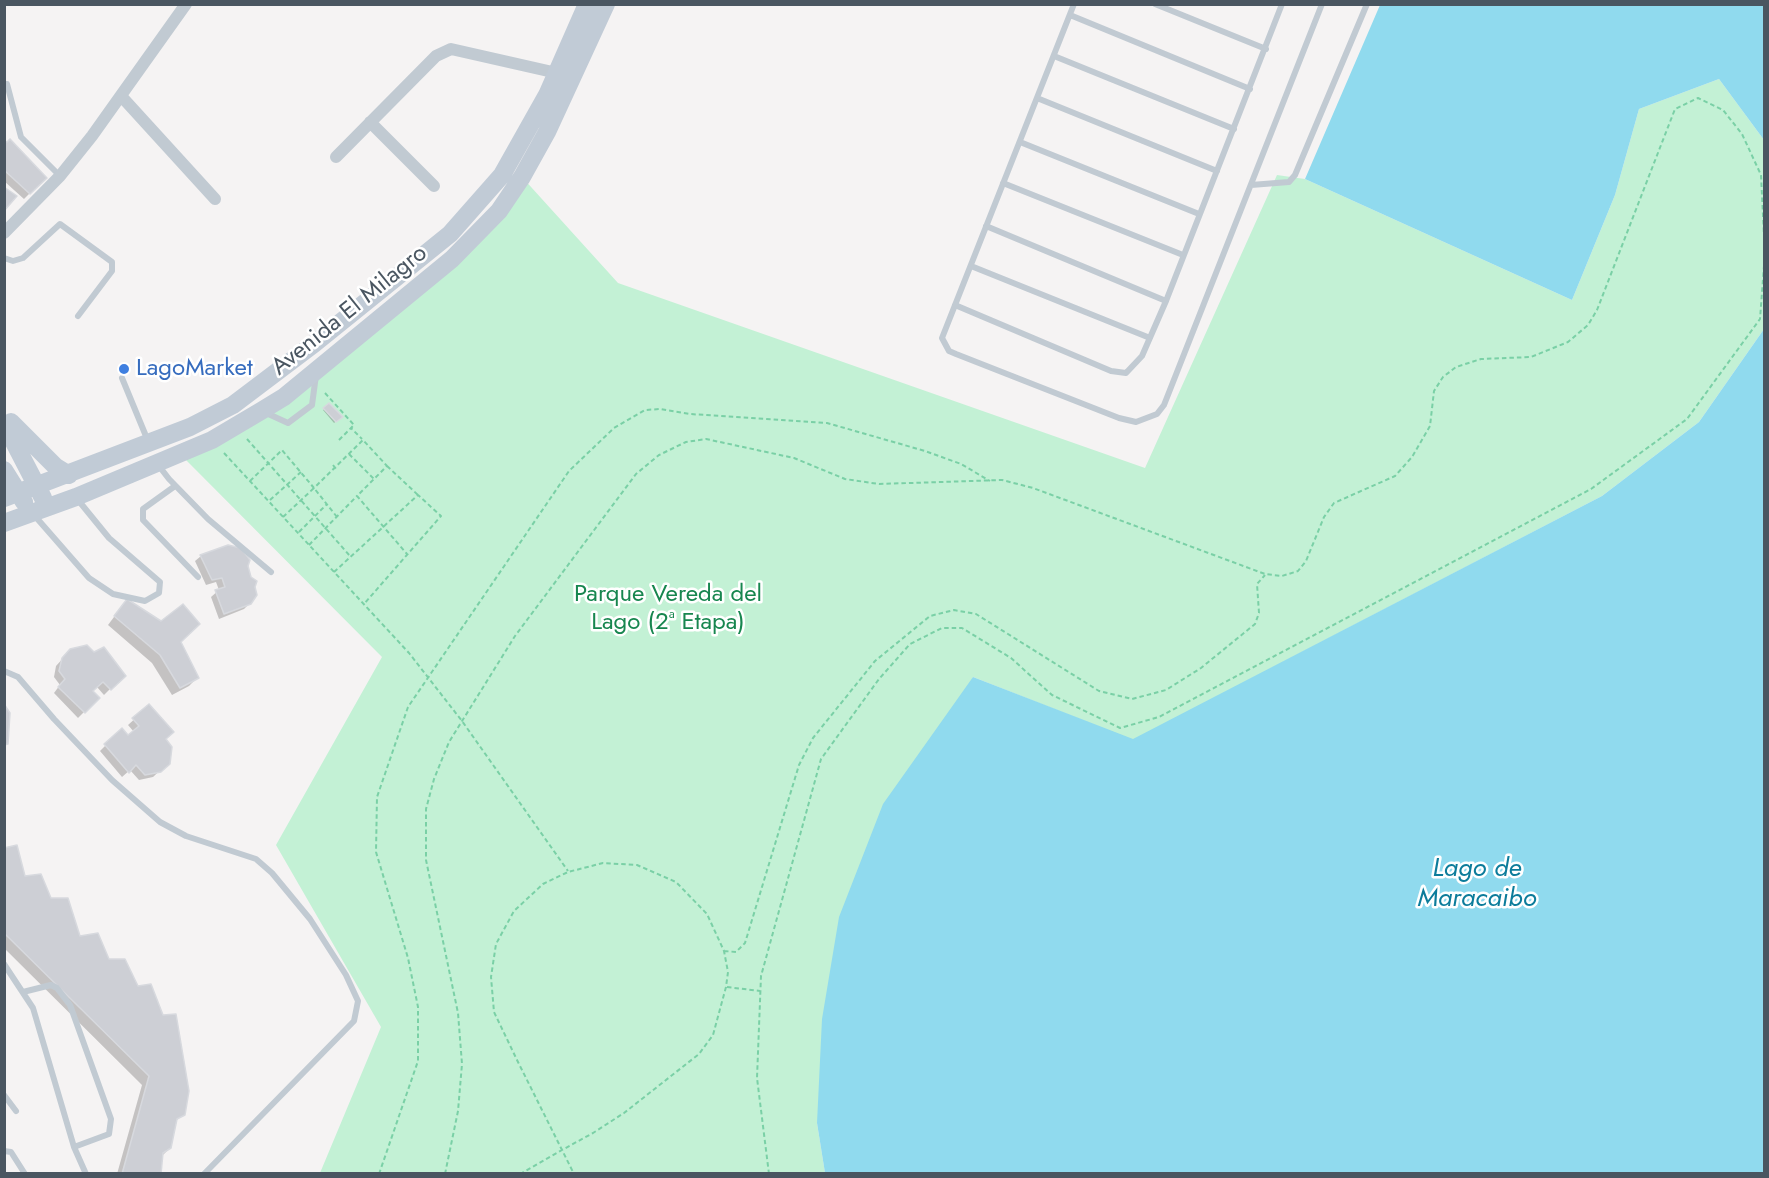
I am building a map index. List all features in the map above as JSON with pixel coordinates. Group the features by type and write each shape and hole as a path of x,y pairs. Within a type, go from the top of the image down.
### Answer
{"main road":[{"name":"Avenida El Milagro","path":"11,496 190,427 233,405 315,343 450,234 502,175 557,73 587,4"},
{"name":"Avenida El Milagro","path":"4,523 76,497 212,440 316,376 452,259 499,211 522,177 547,132 606,4"},
{"path":"4,416 56,467 69,475"},
{"path":"4,423 38,487 40,510"},
{"path":"4,470 11,496 40,510"}],"street":[{"path":"4,233 60,176 122,97 186,4"},
{"path":"336,157 436,56 451,49 557,73"},
{"path":"122,97 215,200"},
{"path":"370,122 434,186"}],"lane":[{"path":"1074,4 942,338 949,351 1119,418 1136,422 1157,414 1164,405 1322,4"},
{"path":"1155,4 1266,49"},
{"path":"955,305 1111,371 1126,373 1142,356 1166,301 1282,4"},
{"path":"1251,184 1289,182 1295,175 1367,4"},
{"path":"1070,15 1250,89"},
{"path":"1054,56 1234,129"},
{"path":"7,84 21,136 60,176"},
{"path":"1037,98 1217,171"},
{"path":"1020,142 1199,214"},
{"path":"1003,183 1183,255"},
{"path":"4,258 22,258 60,224 112,262 112,272 78,316"},
{"path":"986,226 1166,301"},
{"path":"971,266 1150,338"},
{"path":"122,378 149,443"},
{"path":"157,463 175,486 208,519 271,572"},
{"path":"175,486 143,509 143,520 198,578"},
{"path":"40,510 89,578 113,594 145,600 159,593 160,582 109,538 76,497"},
{"path":"4,670 18,677 112,780 160,822 186,836 256,859 272,873 310,919 346,975 358,1001 354,1021 314,1065 204,1173"},
{"path":"4,964 33,1008 74,1147 86,1173"},
{"path":"22,992 51,986 57,988 70,1005 111,1119 109,1134 74,1147"},
{"path":"4,1095 16,1111"},
{"path":"4,1151 11,1152 25,1173"}],"path":[{"path":"445,1173 458,1111 462,1064 458,1013 426,860 424,835 426,809 434,779 449,742 515,636 636,474 659,455 686,442 706,439 729,442 794,458 845,479 879,484 1002,480 1033,488 1266,574 1282,576 1298,571 1306,561 1324,517 1334,503 1395,476 1412,457 1430,426 1434,391 1443,377 1456,367 1481,359 1531,357 1568,342 1588,325 1597,310 1675,109 1698,98 1724,110 1743,134 1761,175 1764,236"},
{"path":"769,1173 757,1078 760,976 821,759 879,679 910,644 942,628 962,628 1011,658 1052,695 1120,728 1159,717 1591,489 1687,419 1760,319 1764,266"},
{"path":"316,376 354,425 339,440"},
{"path":"379,1173 418,1061 418,1007 408,958 376,852 377,797 408,707 569,471 614,428 645,410 827,423 925,451 961,464 990,481"},
{"path":"235,426 351,557"},
{"path":"351,428 387,466 441,516 364,604"},
{"path":"212,440 364,604 427,676 568,872"},
{"path":"283,517 363,440"},
{"path":"250,481 282,450 337,517"},
{"path":"349,454 374,479"},
{"path":"309,545 387,466"},
{"path":"269,501 301,472"},
{"path":"334,572 418,495"},
{"path":"357,496 407,555"},
{"path":"298,533 327,504"},
{"path":"724,951 736,952 745,943 799,765 813,738 875,661 930,616 954,610 976,614 1099,691 1117,698 1132,699 1166,690 1201,668 1255,624 1259,613 1257,584 1266,574"},
{"path":"520,1173 562,1150 624,1113 699,1054 713,1035 728,972 724,951 706,914 676,882 637,865 603,863 568,872 543,884 514,911 496,944 491,977 494,1012 562,1150 574,1173"},
{"path":"726,987 760,992"}],"green space":[{"name":"Parque Vereda del Lago (2ª Etapa)","path":"1719,79 1764,140 1764,329 1699,422 1602,496 1133,740 973,677 817,1123 825,1173 320,1173 381,1027 276,845 382,657 186,460 390,309 522,177 618,283 1145,468 1277,175 1305,179 1572,300 1615,195 1639,109"}],"water":[{"path":"1380,5 1764,5 1764,140 1719,79 1639,109 1615,195 1572,300 1305,179"},
{"name":"Lago de Maracaibo","path":"1764,329 1764,1173 825,1173 817,1123 822,1019 839,917 883,804 973,677 1133,739 1602,496 1699,422"}],"building":[{"path":"10,139 47,178 30,194 4,170 4,140 7,142"},
{"path":"4,187 17,196 4,211"},
{"path":"329,403 343,417 336,422 323,408"},
{"path":"228,545 241,548 250,560 248,566 251,577 257,581 255,587 257,595 251,604 224,614 215,590 225,587 222,578 212,580 200,555"},
{"path":"127,599 161,621 183,604 200,624 181,642 199,678 180,688 160,655 114,616"},
{"path":"87,645 94,652 104,647 126,676 111,690 103,682 93,691 100,698 85,713 58,687 65,679 59,671 62,658 70,649"},
{"path":"4,704 10,713 8,744 4,745"},
{"path":"149,704 174,732 166,739 172,747 170,764 161,772 145,775 136,765 129,773 104,744 122,728 128,735 139,726 132,718"},
{"path":"17,845 25,876 41,874 51,898 68,898 80,936 98,933 109,959 125,959 138,986 151,984 163,1015 176,1014 189,1091 185,1115 177,1119 171,1148 163,1153 161,1174 122,1174 149,1076 4,933 4,848"}],"place":[{"name":"LagoMarket","path":"124,369"}]}
